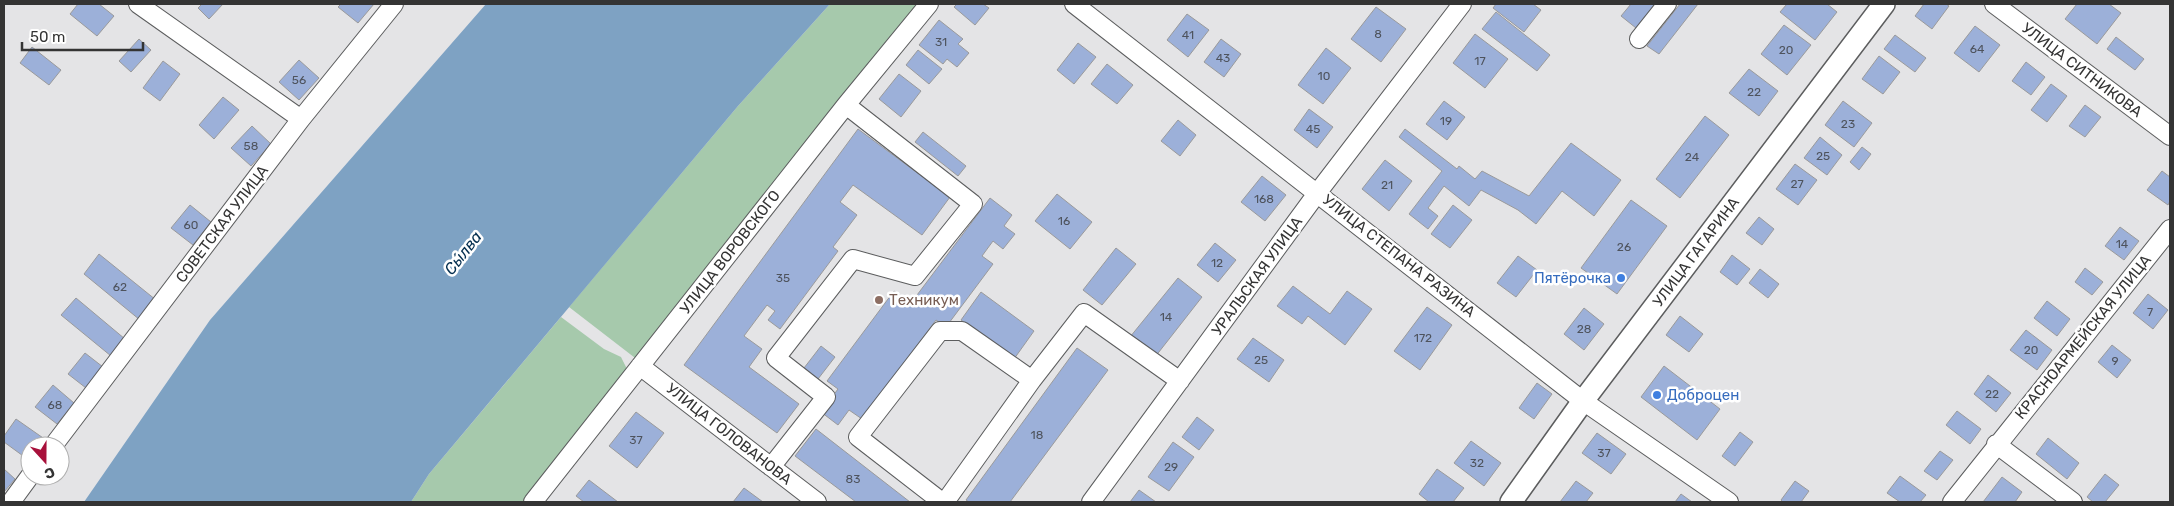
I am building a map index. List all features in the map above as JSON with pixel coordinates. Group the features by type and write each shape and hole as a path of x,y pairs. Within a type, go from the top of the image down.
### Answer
{"main road":[{"name":"УЛИЦА ГАГАРИНА","path":"1511,502 1583,401 1884,4"}],"street":[{"path":"138,4 301,119"},
{"name":"СОВЕТСКАЯ УЛИЦА","path":"61,436 301,119 394,4"},
{"name":"УЛИЦА ВОРОВСКОГО","path":"534,502 846,105 929,4"},
{"name":"УЛИЦА СТЕПАНА РАЗИНА","path":"1074,4 1318,192 1583,401 1729,502"},
{"name":"УРАЛЬСКАЯ УЛИЦА","path":"1091,502 1318,192 1462,4"},
{"path":"1639,39 1667,4"},
{"name":"УЛИЦА СИТНИКОВА","path":"1994,4 2170,136"},
{"path":"771,467 826,397 776,358 853,259 915,276 973,204 846,105"},
{"name":"КРАСНОАРМЕЙСКАЯ УЛИЦА","path":"1952,502 1996,444 2170,229"},
{"path":"1032,380 962,331 940,331 858,437 943,502 1032,380 1084,313 1180,381"},
{"name":"УЛИЦА ГОЛОВАНОВА","path":"640,366 817,502"},
{"path":"1996,444 2073,502"},
{"path":"10,502 22,486"}],"green space":[{"path":"830,4 919,4 780,174 639,361 569,307 738,106"},
{"path":"561,317 604,349 621,357 628,371 527,502 411,502 429,474"}],"water":[{"name":"Сы́лва","path":"486,4 830,4 738,106 429,474 411,502 84,502 210,320"}],"building":[{"path":"78,4 99,4 114,16 97,36 70,14"},
{"path":"202,4 223,4 209,19 198,8"},
{"path":"341,4 374,4 358,23 338,7"},
{"path":"957,4 983,4 989,8 975,25 954,7"},
{"path":"1496,4 1533,4 1541,10 1524,32 1493,8"},
{"path":"1631,4 1655,4 1636,28 1621,16"},
{"path":"1680,4 1698,4 1659,54 1647,46"},
{"path":"1787,4 1827,4 1837,12 1815,40 1780,12"},
{"path":"1924,4 1946,4 1949,6 1932,29 1915,16"},
{"path":"2077,4 2109,4 2121,13 2097,44 2065,19"},
{"path":"1376,7 1406,29 1381,62 1351,39"},
{"path":"1496,12 1550,55 1537,71 1482,29"},
{"path":"1187,14 1209,30 1188,57 1167,40"},
{"path":"939,20 963,39 958,44 969,53 957,67 947,59 943,64 919,45"},
{"path":"1784,25 1811,45 1787,75 1761,54"},
{"path":"1975,26 2000,45 1979,72 1954,53"},
{"path":"1475,34 1508,59 1485,88 1453,63"},
{"path":"1895,35 1926,58 1915,72 1884,49"},
{"path":"2116,37 2144,59 2135,70 2107,49"},
{"path":"139,39 151,50 131,72 119,61"},
{"path":"1221,39 1241,54 1224,77 1204,62"},
{"path":"1078,43 1096,57 1074,84 1057,70"},
{"path":"32,47 61,70 49,85 20,63"},
{"path":"1326,48 1351,68 1323,104 1298,85"},
{"path":"918,50 942,69 929,84 906,65"},
{"path":"1879,56 1900,72 1883,94 1862,79"},
{"path":"299,60 319,78 299,100 279,82"},
{"path":"163,61 180,74 160,101 143,88"},
{"path":"2026,62 2045,77 2031,95 2012,81"},
{"path":"1107,64 1133,85 1117,104 1091,84"},
{"path":"1749,69 1778,91 1759,116 1729,93"},
{"path":"899,74 921,91 901,117 879,99"},
{"path":"2051,84 2067,96 2047,122 2031,110"},
{"path":"223,97 239,110 214,139 199,125"},
{"path":"1444,101 1465,117 1447,140 1426,124"},
{"path":"1843,101 1872,123 1854,147 1825,125"},
{"path":"2085,105 2101,117 2085,137 2069,126"},
{"path":"1309,109 1333,127 1317,148 1294,130"},
{"path":"1705,116 1729,135 1680,198 1656,179"},
{"path":"1178,120 1196,135 1180,156 1161,141"},
{"path":"252,126 271,144 251,166 231,148"},
{"path":"858,129 950,197 922,235 853,185 840,202 857,215 833,247 838,251 780,329 768,320 775,311 767,305 744,336 762,349 749,367 799,404 777,433 684,365"},
{"path":"1405,129 1457,169 1459,166 1475,179 1482,171 1529,196 1571,143 1621,180 1594,216 1562,191 1536,224 1518,210 1481,190 1469,206 1444,186 1428,208 1438,216 1428,229 1409,214 1442,171 1399,137"},
{"path":"923,132 966,166 958,176 915,142"},
{"path":"1820,137 1842,155 1827,175 1804,158"},
{"path":"1862,147 1871,154 1859,170 1850,162"},
{"path":"1385,160 1412,181 1389,211 1362,189"},
{"path":"1795,164 1817,180 1798,205 1776,189"},
{"path":"2162,171 2170,177 2170,201 2168,205 2147,190"},
{"path":"1262,176 1286,195 1265,221 1241,202"},
{"path":"1057,194 1092,222 1070,249 1035,221"},
{"path":"990,198 1012,215 1004,226 1015,234 1003,249 993,241 982,256 993,264 946,327 936,320 862,419 849,410 838,425 821,412 838,389 827,381 894,291 911,303"},
{"path":"1631,200 1667,226 1617,294 1581,268"},
{"path":"190,205 211,222 193,245 171,228"},
{"path":"1453,205 1472,220 1450,248 1431,234"},
{"path":"1759,217 1774,229 1762,245 1746,233"},
{"path":"2120,227 2139,241 2124,260 2105,246"},
{"path":"1215,243 1236,260 1218,282 1197,265"},
{"path":"1116,248 1136,264 1102,305 1083,290"},
{"path":"99,254 156,300 140,320 84,274"},
{"path":"1732,255 1750,269 1737,285 1720,272"},
{"path":"1518,256 1537,270 1516,297 1497,283"},
{"path":"2085,268 2103,282 2092,295 2075,282"},
{"path":"1760,269 1779,284 1768,298 1749,283"},
{"path":"1178,278 1202,297 1155,357 1130,337"},
{"path":"1293,286 1330,314 1347,291 1372,309 1345,345 1308,316 1302,324 1277,306"},
{"path":"981,292 1034,331 1014,359 961,320"},
{"path":"2148,294 2168,310 2153,329 2133,313"},
{"path":"76,298 125,339 111,356 61,315"},
{"path":"2047,301 2070,319 2057,336 2034,318"},
{"path":"1427,307 1452,325 1420,370 1394,351"},
{"path":"1584,308 1604,324 1584,350 1564,334"},
{"path":"1680,316 1703,334 1689,352 1666,335"},
{"path":"2026,330 2052,350 2037,370 2010,350"},
{"path":"1253,338 1284,360 1269,382 1237,359"},
{"path":"2112,345 2131,360 2117,378 2098,362"},
{"path":"821,346 835,357 818,379 804,368"},
{"path":"1077,348 1108,370 1010,502 969,502 966,500"},
{"path":"85,353 103,367 86,388 68,374"},
{"path":"1664,366 1720,409 1697,440 1641,397"},
{"path":"1988,375 2011,393 1996,412 1974,394"},
{"path":"1537,383 1552,394 1534,419 1519,408"},
{"path":"53,385 74,403 57,424 35,407"},
{"path":"1957,411 1981,429 1970,444 1946,425"},
{"path":"636,412 664,433 637,468 609,446"},
{"path":"1197,417 1214,430 1199,450 1182,437"},
{"path":"16,419 40,436 20,436 20,454 4,442 4,436"},
{"path":"816,429 910,502 856,502 795,456"},
{"path":"1740,432 1753,442 1735,466 1722,456"},
{"path":"1597,433 1626,454 1611,474 1582,453"},
{"path":"2048,438 2079,463 2067,479 2036,454"},
{"path":"1471,441 1501,463 1484,486 1454,463"},
{"path":"1173,442 1194,457 1169,491 1148,477"},
{"path":"1940,451 1953,460 1937,480 1924,471"},
{"path":"4,469 15,479 4,492"},
{"path":"1437,469 1464,488 1453,502 1429,502 1419,494"},
{"path":"2105,474 2119,485 2105,502 2093,502 2087,497"},
{"path":"1900,476 1926,495 1920,502 1900,502 1887,493"},
{"path":"2002,477 2022,492 2015,502 1983,502"},
{"path":"589,480 618,502 584,502 576,496"},
{"path":"1576,481 1593,493 1586,502 1560,502"},
{"path":"1795,481 1809,491 1801,502 1783,502 1781,500"},
{"path":"744,488 763,502 733,502"},
{"path":"1139,490 1156,502 1130,502"},
{"path":"1681,494 1692,502 1675,502"}],"place":[{"name":"Пятёрочка","path":"1621,278"},
{"name":"Техникум","path":"879,300"},
{"name":"Доброцен","path":"1657,395"}]}
